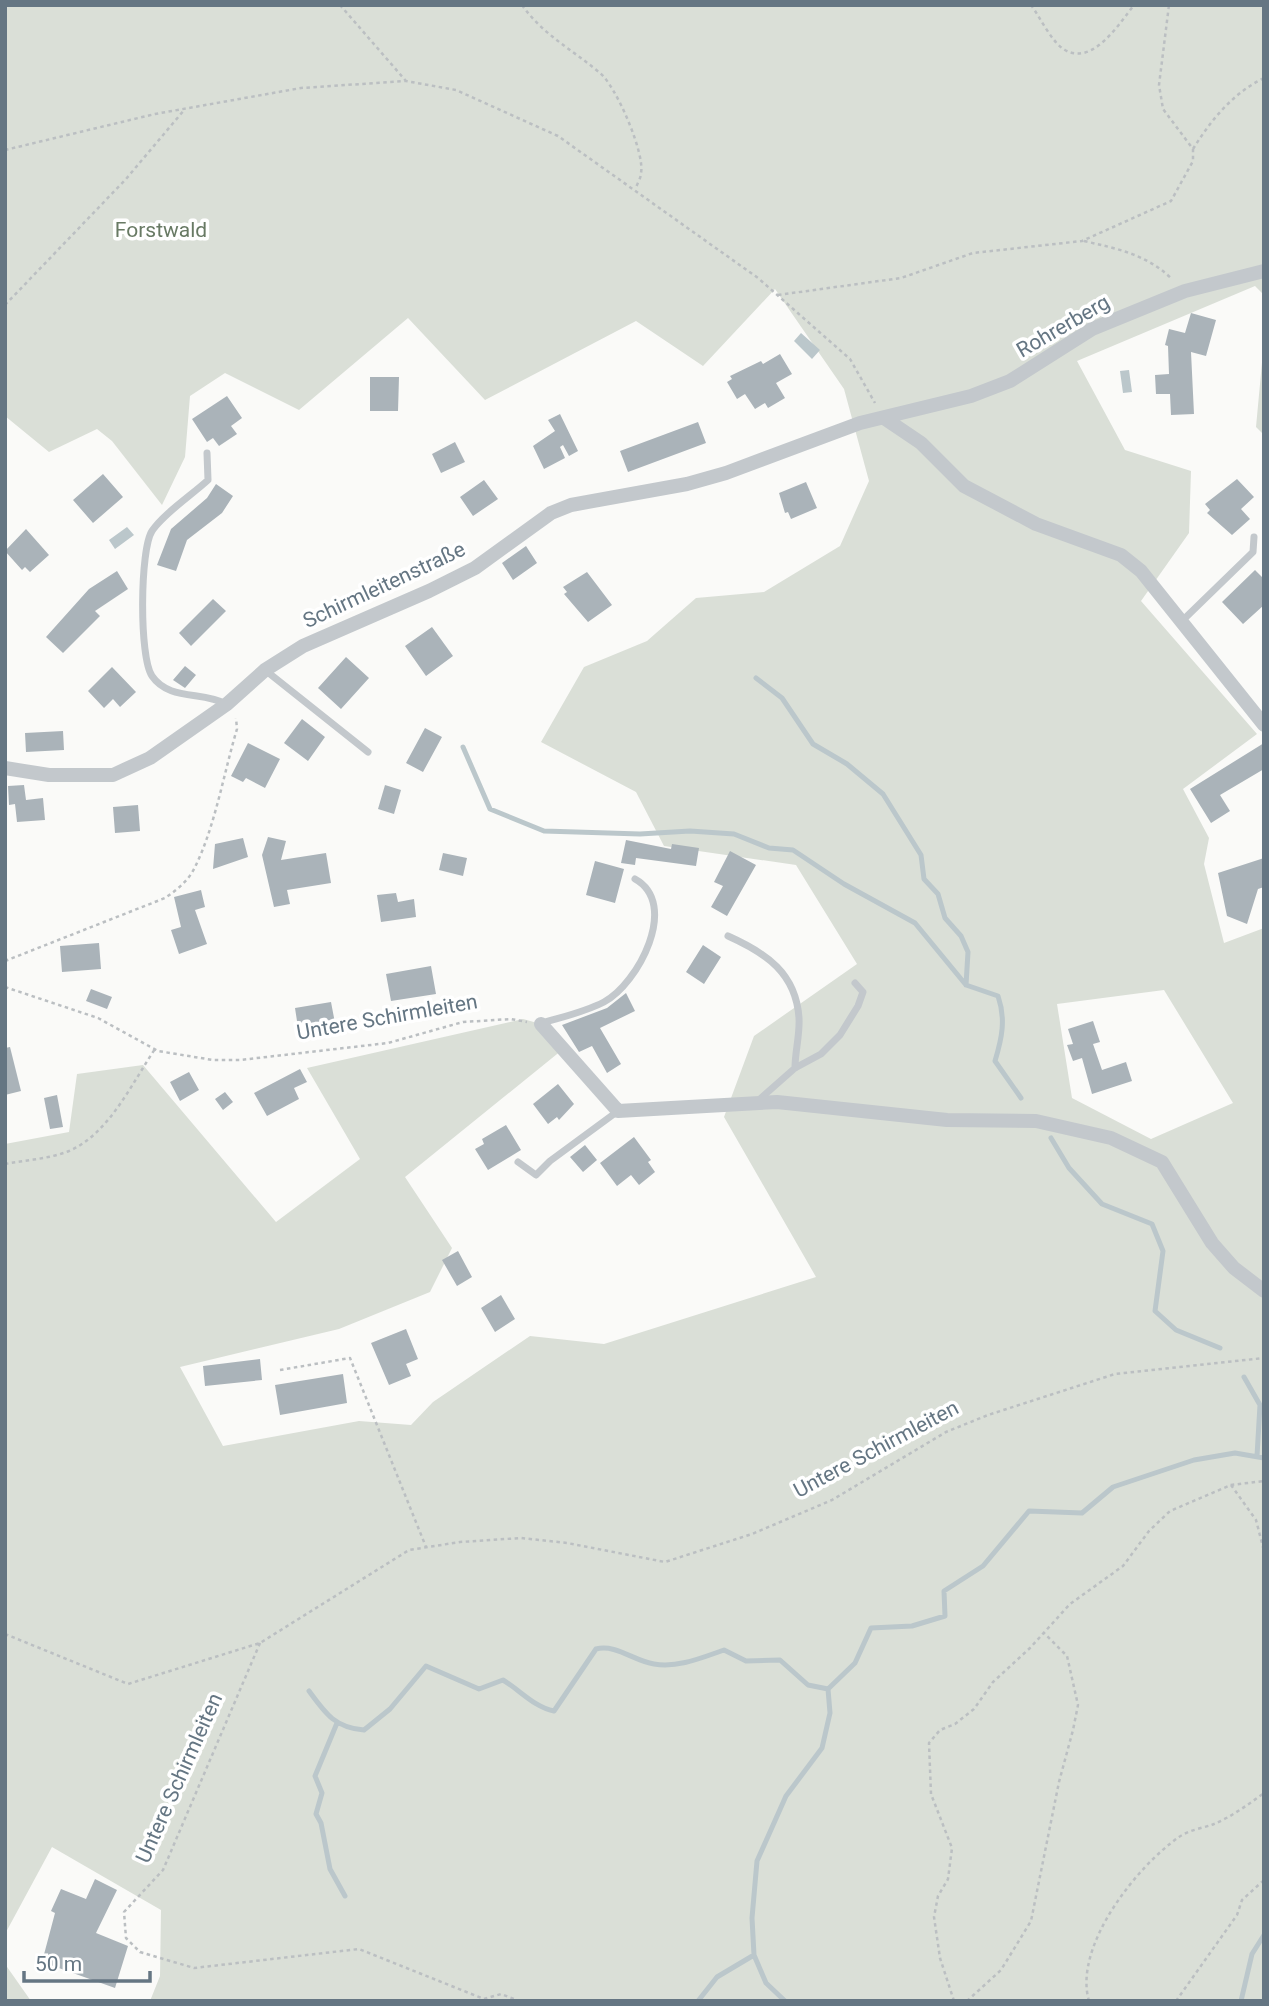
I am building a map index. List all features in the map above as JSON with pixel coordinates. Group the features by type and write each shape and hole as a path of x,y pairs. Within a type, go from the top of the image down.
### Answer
{"street":[{"name":"Rohrerberg","path":"884,418 971,396 1010,382 1092,329 1185,292 1264,271"},
{"path":"884,418 921,443 964,486 1035,523 1121,555 1141,571 1264,725"},
{"name":"Schirmleitenstraße","path":"5,768 49,775 113,775 150,758 227,704 265,670 303,646 429,592 475,568 551,513 571,505 687,484 726,473 884,418"},
{"path":"541,1024 618,1111 763,1103 947,1119 1036,1121 1111,1138 1162,1162 1212,1243 1234,1268 1264,1291"}],"lane":[{"path":"207,453 208,480 151,532 145,562 142,622 145,654 152,676 168,689 186,695 216,698 227,704"},
{"path":"1182,621 1253,552 1254,537"},
{"path":"265,670 368,752"},
{"path":"541,1024 606,1001 632,975 657,919 655,903 645,884 635,879"},
{"path":"728,936 756,948 778,964 793,987 799,1018 795,1068"},
{"path":"763,1103 761,1098 795,1068 821,1054 840,1035 858,1006 863,992 855,983"},
{"path":"518,1162 536,1175 618,1111"}],"path":[{"path":"340,5 406,81"},
{"path":"522,5 533,20 564,48 603,75 626,116 639,155 642,172 636,188"},
{"path":"1031,5 1063,49 1078,53 1098,47 1134,5"},
{"path":"1169,5 1159,85 1163,109 1193,149"},
{"path":"778,295 901,278 973,253 1082,241 1171,201 1193,161 1193,149 1208,124 1229,103 1264,78"},
{"path":"5,150 185,109 301,88 406,81 456,90 558,136 636,188 778,295 850,359 884,418"},
{"path":"5,305 126,179 185,109"},
{"path":"1082,241 1139,255 1157,265 1185,292"},
{"path":"5,961 164,898 179,888 195,868 237,729 236,713 227,704"},
{"name":"Untere Schirmleiten","path":"5,986 98,1018 155,1049 183,1056 240,1060 388,1043 463,1022 511,1019 541,1024"},
{"path":"5,1164 52,1156 71,1150 90,1138 119,1104 155,1049"},
{"path":"280,1370 350,1358 426,1547"},
{"name":"Untere Schirmleiten","path":"5,1634 128,1684 260,1643 409,1550 521,1538 567,1543 665,1562 752,1534 832,1500 946,1432 988,1415 1115,1374 1264,1358"},
{"path":"954,2001 940,1958 934,1917 938,1896 948,1879 952,1847 931,1794 929,1743 940,1730 955,1724 975,1709 993,1682 1070,1604 1123,1566 1149,1531 1170,1511 1231,1485 1264,1481"},
{"path":"1231,1485 1256,1520 1264,1551"},
{"path":"967,2001 1001,1970 1031,1920 1059,1782 1073,1730 1078,1705 1067,1656 1044,1633"},
{"name":"Untere Schirmleiten","path":"260,1643 163,1870 124,1912 126,1938 140,1952 194,1968 359,1949 484,1999 501,1994 519,2001"},
{"path":"1089,2001 1084,1984 1088,1959 1121,1893 1146,1864 1181,1835 1216,1823 1264,1793"},
{"path":"1176,2001 1237,1915 1242,1900 1264,1880"}],"green space":[{"name":"Forstwald","path":"5,5 1264,5 1264,295 1255,286 1077,361 1125,450 1191,471 1189,533 1141,601 1257,734 1183,789 1209,838 1204,864 1224,943 1264,928 1264,2001 150,2001 160,1976 161,1910 52,1847 5,1934 5,1144 69,1132 77,1074 143,1065 276,1222 360,1159 307,1068 523,1019 541,1024 562,1050 405,1177 452,1248 430,1292 339,1329 180,1367 223,1446 359,1421 411,1425 433,1402 530,1336 604,1344 816,1277 724,1117 754,1036 857,964 796,865 664,846 636,792 541,742 584,667 647,641 696,598 764,592 840,546 869,481 844,389 775,289 703,366 636,321 485,400 408,318 299,410 225,373 190,396 185,457 162,505 112,441 97,429 49,452 5,416","holes":["1164,990 1233,1103 1151,1139 1072,1098 1057,1004"]},
{"path":"1264,341 1264,435 1256,427"},
{"path":"5,1964 31,2001 5,2001"}],"shaded area":[{"path":"801,333 820,350 812,359 794,341"},
{"path":"1129,370 1132,392 1123,393 1120,371"},
{"path":"127,527 134,535 115,549 109,540"}],"building":[{"path":"1191,313 1216,320 1206,356 1191,352 1194,414 1171,415 1170,394 1156,394 1155,375 1169,374 1168,346 1165,345 1169,329 1185,333"},
{"path":"780,354 792,374 776,383 785,398 768,408 765,403 755,409 745,394 737,399 727,382 732,379 730,376 761,361 763,364"},
{"path":"370,377 399,377 398,411 370,411"},
{"path":"227,396 242,418 231,426 237,434 219,446 213,438 207,442 192,419"},
{"path":"560,414 578,451 569,456 563,445 560,447 565,458 544,469 533,446 555,431 548,420"},
{"path":"698,422 706,443 628,472 620,451"},
{"path":"455,442 465,462 441,473 432,454"},
{"path":"103,474 123,497 93,523 73,500"},
{"path":"1237,479 1254,497 1241,509 1250,519 1232,535 1207,513 1210,510 1205,504"},
{"path":"484,480 498,499 473,516 460,497"},
{"path":"806,482 817,508 791,519 788,512 785,513 779,493"},
{"path":"216,484 233,496 222,513 187,540 176,571 157,565 171,529 207,498"},
{"path":"26,529 49,555 30,572 25,567 22,570 5,551"},
{"path":"526,546 537,563 513,580 502,563"},
{"path":"1255,570 1264,579 1264,605 1243,624 1222,602"},
{"path":"117,571 128,589 95,611 100,616 63,653 46,637 89,589"},
{"path":"587,572 612,605 588,622 564,594 567,592 563,587"},
{"path":"213,599 226,611 191,646 179,633"},
{"path":"432,627 453,656 426,676 405,646"},
{"path":"346,657 369,678 341,709 318,688"},
{"path":"185,666 196,675 185,688 173,680"},
{"path":"112,667 136,692 120,707 113,699 104,708 88,691"},
{"path":"302,719 325,737 308,761 284,743"},
{"path":"425,728 442,737 423,772 406,763"},
{"path":"63,731 64,750 26,752 25,733"},
{"path":"248,743 280,759 265,788 246,778 243,782 231,776"},
{"path":"1264,743 1264,769 1220,795 1230,811 1211,823 1190,789"},
{"path":"24,785 26,800 43,798 45,820 17,822 15,804 9,805 8,786"},
{"path":"385,785 401,790 394,814 378,809"},
{"path":"138,805 140,831 115,833 113,807"},
{"path":"268,837 286,841 281,860 326,853 331,883 287,890 290,904 274,907 262,855"},
{"path":"243,838 248,857 213,869 215,844"},
{"path":"626,840 671,849 672,844 699,848 696,866 636,858 635,865 621,863"},
{"path":"730,851 756,865 727,916 711,907 723,886 714,882"},
{"path":"443,853 467,858 463,876 439,870"},
{"path":"1264,858 1264,887 1258,889 1247,924 1227,916 1218,873"},
{"path":"595,861 624,869 615,903 586,895"},
{"path":"201,890 205,907 195,910 207,944 179,954 171,930 181,927 174,897"},
{"path":"396,893 398,902 414,899 416,917 381,922 377,895"},
{"path":"99,943 101,969 62,972 60,946"},
{"path":"703,945 721,957 704,984 686,972"},
{"path":"431,966 436,994 391,1001 386,974"},
{"path":"91,989 112,997 107,1009 86,1001"},
{"path":"626,993 635,1011 600,1028 621,1064 607,1073 592,1046 579,1052 562,1025 607,1008"},
{"path":"331,1002 335,1023 327,1024 328,1030 299,1034 295,1008"},
{"path":"1093,1021 1100,1042 1093,1044 1102,1070 1126,1062 1132,1081 1092,1094 1082,1058 1073,1061 1067,1045 1073,1044 1068,1029"},
{"path":"10,1047 21,1091 5,1095 5,1048"},
{"path":"300,1069 307,1082 294,1088 299,1099 267,1116 254,1093"},
{"path":"189,1072 199,1090 180,1101 170,1082"},
{"path":"558,1084 574,1104 559,1120 557,1117 548,1124 533,1104"},
{"path":"225,1092 233,1102 223,1110 215,1099"},
{"path":"57,1095 63,1127 50,1129 44,1098"},
{"path":"506,1125 521,1150 488,1170 475,1149 484,1144 482,1139"},
{"path":"634,1137 651,1160 648,1162 655,1172 639,1185 631,1175 617,1186 600,1163"},
{"path":"585,1145 597,1160 583,1172 570,1157"},
{"path":"458,1251 472,1277 457,1286 442,1260"},
{"path":"501,1295 515,1319 495,1332 481,1308"},
{"path":"406,1329 418,1359 406,1364 411,1376 389,1385 371,1343"},
{"path":"260,1359 262,1380 205,1386 203,1366"},
{"path":"343,1374 347,1403 280,1415 275,1385"},
{"path":"95,1879 117,1890 96,1933 128,1946 115,1988 42,1962 55,1913 51,1911 61,1889 86,1899"}],"waterway":[{"path":"756,678 782,698 813,744 847,764 883,794 921,855 924,879 938,894 945,918 961,936 968,952 966,985"},
{"path":"463,747 490,809 544,831 640,834 690,831 734,834 769,848 793,850 844,884 915,923 966,985 998,996 1002,1028 995,1061 1021,1098"},
{"path":"1051,1138 1069,1168 1102,1204 1152,1224 1163,1251 1155,1311 1176,1330 1220,1348"},
{"path":"1244,1377 1260,1405 1257,1456"},
{"path":"309,1691 338,1723 364,1730 390,1709 426,1666 479,1689 503,1680 534,1702 554,1711 596,1649 603,1648 663,1665 689,1662 724,1650 746,1661 780,1660 808,1685 828,1689 855,1663 871,1628 912,1626 945,1616 944,1591 983,1566 1029,1511 1082,1513 1113,1487 1194,1460 1235,1453 1264,1458"},
{"path":"698,2001 717,1977 754,1955 752,1918 757,1861 786,1796 822,1748 830,1713 828,1689"},
{"path":"337,1723 315,1776 322,1793 316,1814 321,1823 330,1869 345,1896"},
{"path":"1241,2001 1252,1954 1264,1935"},
{"path":"754,1955 766,1983 785,2001"}]}
